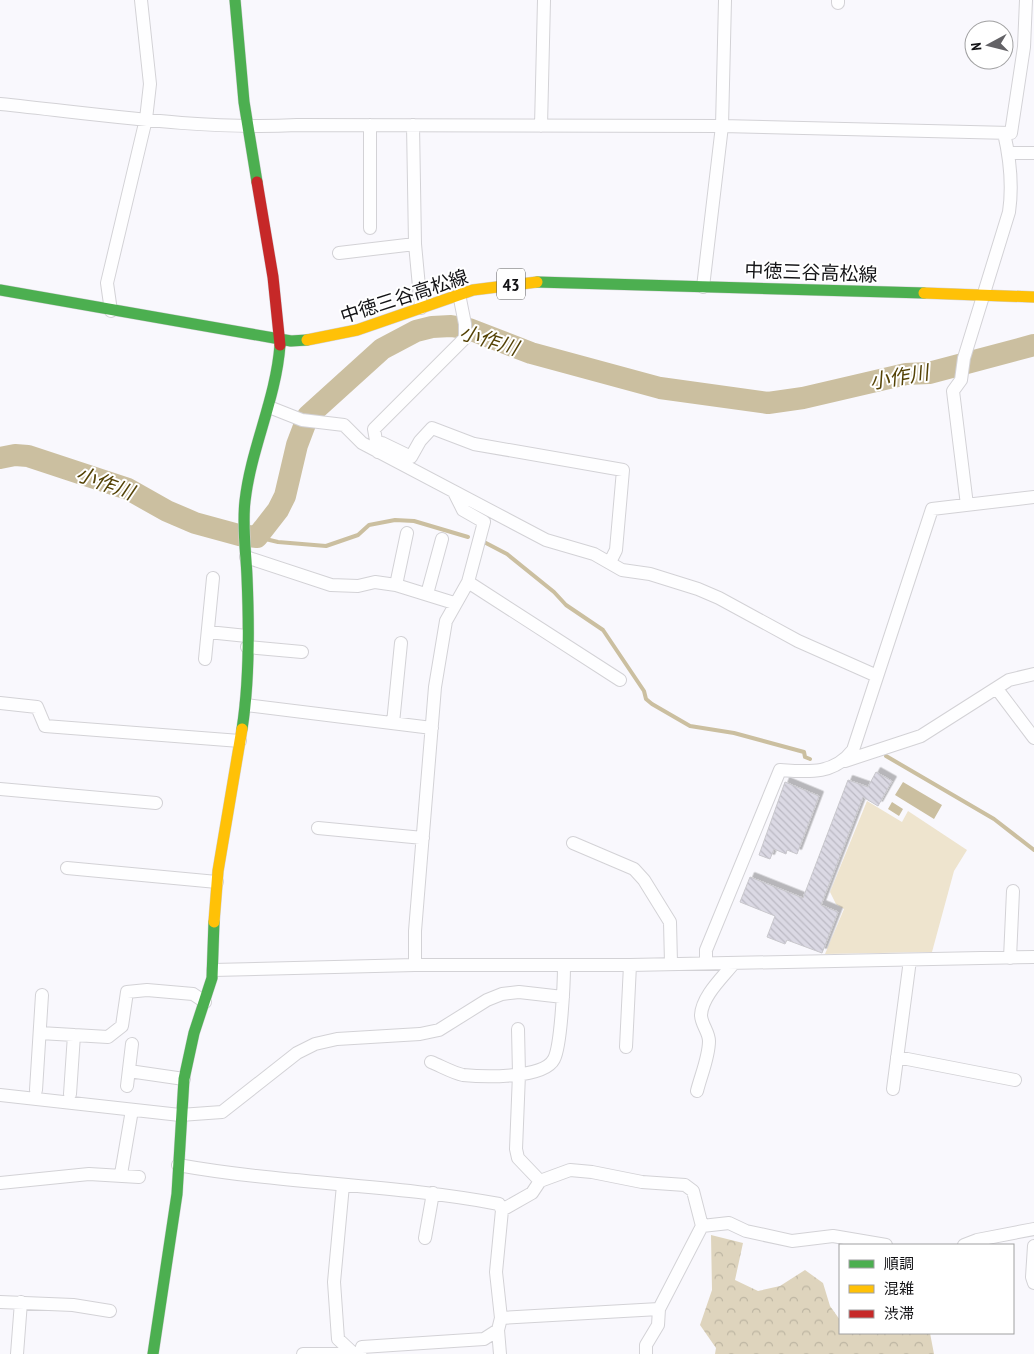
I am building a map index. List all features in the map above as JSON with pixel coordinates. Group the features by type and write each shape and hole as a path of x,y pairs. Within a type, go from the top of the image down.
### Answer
{"street":[{"path":"111,311 107,283 146,119 150,84 141,0"},
{"path":"153,1354 177,1194 180,1115 184,1079 194,1033 205,1002 213,970 216,882 246,705 246,557 243,529 248,478 278,369 280,339 265,220 244,102 235,0"},
{"path":"541,126 544,0"},
{"path":"703,287 722,126 725,0"},
{"path":"0,104 146,119 249,127 370,125 722,126 1011,133 1024,47 1026,0"},
{"path":"370,125 370,228"},
{"path":"413,126 415,244 421,308"},
{"path":"967,504 953,391 959,386 964,358 1009,212 1012,192 1009,153 1004,133"},
{"path":"1009,153 1034,153"},
{"path":"339,253 415,244"},
{"name":"中徳三谷高松線","path":"0,290 111,311 280,339 319,340 352,334 460,294 506,284 541,282 1034,297"},
{"path":"378,452 374,429 465,338 465,324 460,294"},
{"path":"269,407 302,420 344,425 362,443 546,540 594,554 622,570 650,574 719,598 798,641 877,676"},
{"path":"378,452 382,444 411,457 420,441 432,428 474,444 623,470 616,550 610,562"},
{"path":"415,965 414,931 435,688 446,621 454,603 468,582 484,522 463,510 454,492"},
{"path":"845,761 853,750 932,509 1034,497"},
{"path":"396,585 407,533"},
{"path":"427,594 442,539"},
{"path":"246,557 331,585 358,586 375,582 396,585 454,603"},
{"path":"205,659 213,578"},
{"path":"468,582 620,680"},
{"path":"208,632 302,652"},
{"path":"392,723 401,643"},
{"path":"706,963 706,950 780,770 814,773 921,736 1009,680 1034,674"},
{"path":"997,689 1034,738"},
{"path":"0,703 37,707 45,726 240,742"},
{"path":"246,705 432,728"},
{"path":"0,789 156,804"},
{"path":"318,828 422,838"},
{"path":"573,843 634,869 644,880 670,922 670,963"},
{"path":"67,868 216,882"},
{"path":"1010,958 1013,892"},
{"path":"213,970 415,965 630,965 1034,957"},
{"path":"893,1089 910,960"},
{"path":"697,1091 709,1043 708,1032 701,1016 703,1008 734,963"},
{"path":"431,1062 461,1074 502,1076 539,1071 552,1063 555,1058 563,997 564,965"},
{"path":"626,1047 630,965"},
{"path":"40,1033 108,1037 122,1026 127,992 147,990 193,994 205,1002"},
{"path":"0,1095 180,1115 222,1112 296,1053 314,1044 337,1039 420,1034 439,1030 487,1000 502,994 519,992 563,997"},
{"path":"36,1090 42,995"},
{"path":"518,1029 519,1074 516,1149 518,1158 540,1181"},
{"path":"70,1094 74,1035"},
{"path":"127,1086 132,1044"},
{"path":"897,1057 1015,1080"},
{"path":"129,1071 184,1079"},
{"path":"121,1174 132,1110"},
{"path":"178,1165 221,1172 433,1193 499,1204 502,1210 496,1272 500,1354"},
{"path":"502,1210 532,1193 540,1181 570,1170 592,1172 642,1182 685,1185 693,1191 702,1226 659,1309 658,1325 646,1345 646,1354"},
{"path":"0,1183 88,1174 139,1176"},
{"path":"342,1185 334,1282 338,1339 352,1354"},
{"path":"425,1238 433,1193"},
{"path":"702,1226 729,1223 746,1231 792,1241 833,1236 880,1244"},
{"path":"967,1244 977,1240 1034,1229"},
{"path":"1034,1246 1032,1277 1034,1283"},
{"path":"0,1302 21,1302 110,1311"},
{"path":"17,1354 21,1302"},
{"path":"360,1354 362,1347 484,1340 500,1324 659,1309"},
{"path":"303,1354 352,1354"}],"shaded area":[{"path":"903,782 942,805 934,819 895,795"},
{"path":"867,801 902,822 908,811 967,850 954,871 932,952 825,954 844,909 836,904 830,892"},
{"path":"892,802 903,809 899,816 888,809"}],"green space":[{"path":"711,1235 743,1243 735,1280 758,1291 780,1286 805,1270 823,1283 830,1306 839,1319 839,1334 930,1334 934,1354 715,1354 716,1348 700,1325 712,1290"}],"building":[{"path":"876,772 892,781 878,806 863,797 821,905 838,912 822,953 787,940 785,944 767,937 775,916 740,902 750,877 803,898 848,780 868,787"},
{"path":"785,782 819,796 797,854 787,850 786,854 774,849 770,859 759,855"}],"waterway":[{"name":"小作川","path":"0,458 15,455 28,456 128,489 167,511 195,523 239,535 257,537 278,510 285,496 297,445 308,416 382,349 416,331 432,327 451,326 469,329 531,353 660,388 768,403 803,398 906,374 929,373 1034,345"},
{"path":"257,537 278,542 326,546 358,535 369,525 395,520 414,521 468,537"},
{"path":"484,542 507,554 554,592 566,605 603,630 644,691 646,699 652,704 690,726 734,733 804,752 805,757 810,759"},
{"path":"886,756 994,819 1034,850"}],"traffic: fast":[{"path":"235,0 244,102 257,182"},
{"path":"537,282 924,293"},
{"path":"0,290 291,341 307,340"},
{"path":"242,729 246,693 248,634 244,511 252,462 274,385 280,345"},
{"path":"153,1354 177,1194 184,1079 194,1033 212,978 214,922"}],"traffic: slow":[{"path":"307,340 357,330 473,290 537,282"},
{"path":"924,293 1034,297"},
{"path":"214,922 218,871 242,729"}],"traffic: jam":[{"path":"257,182 273,277 280,345"}]}
